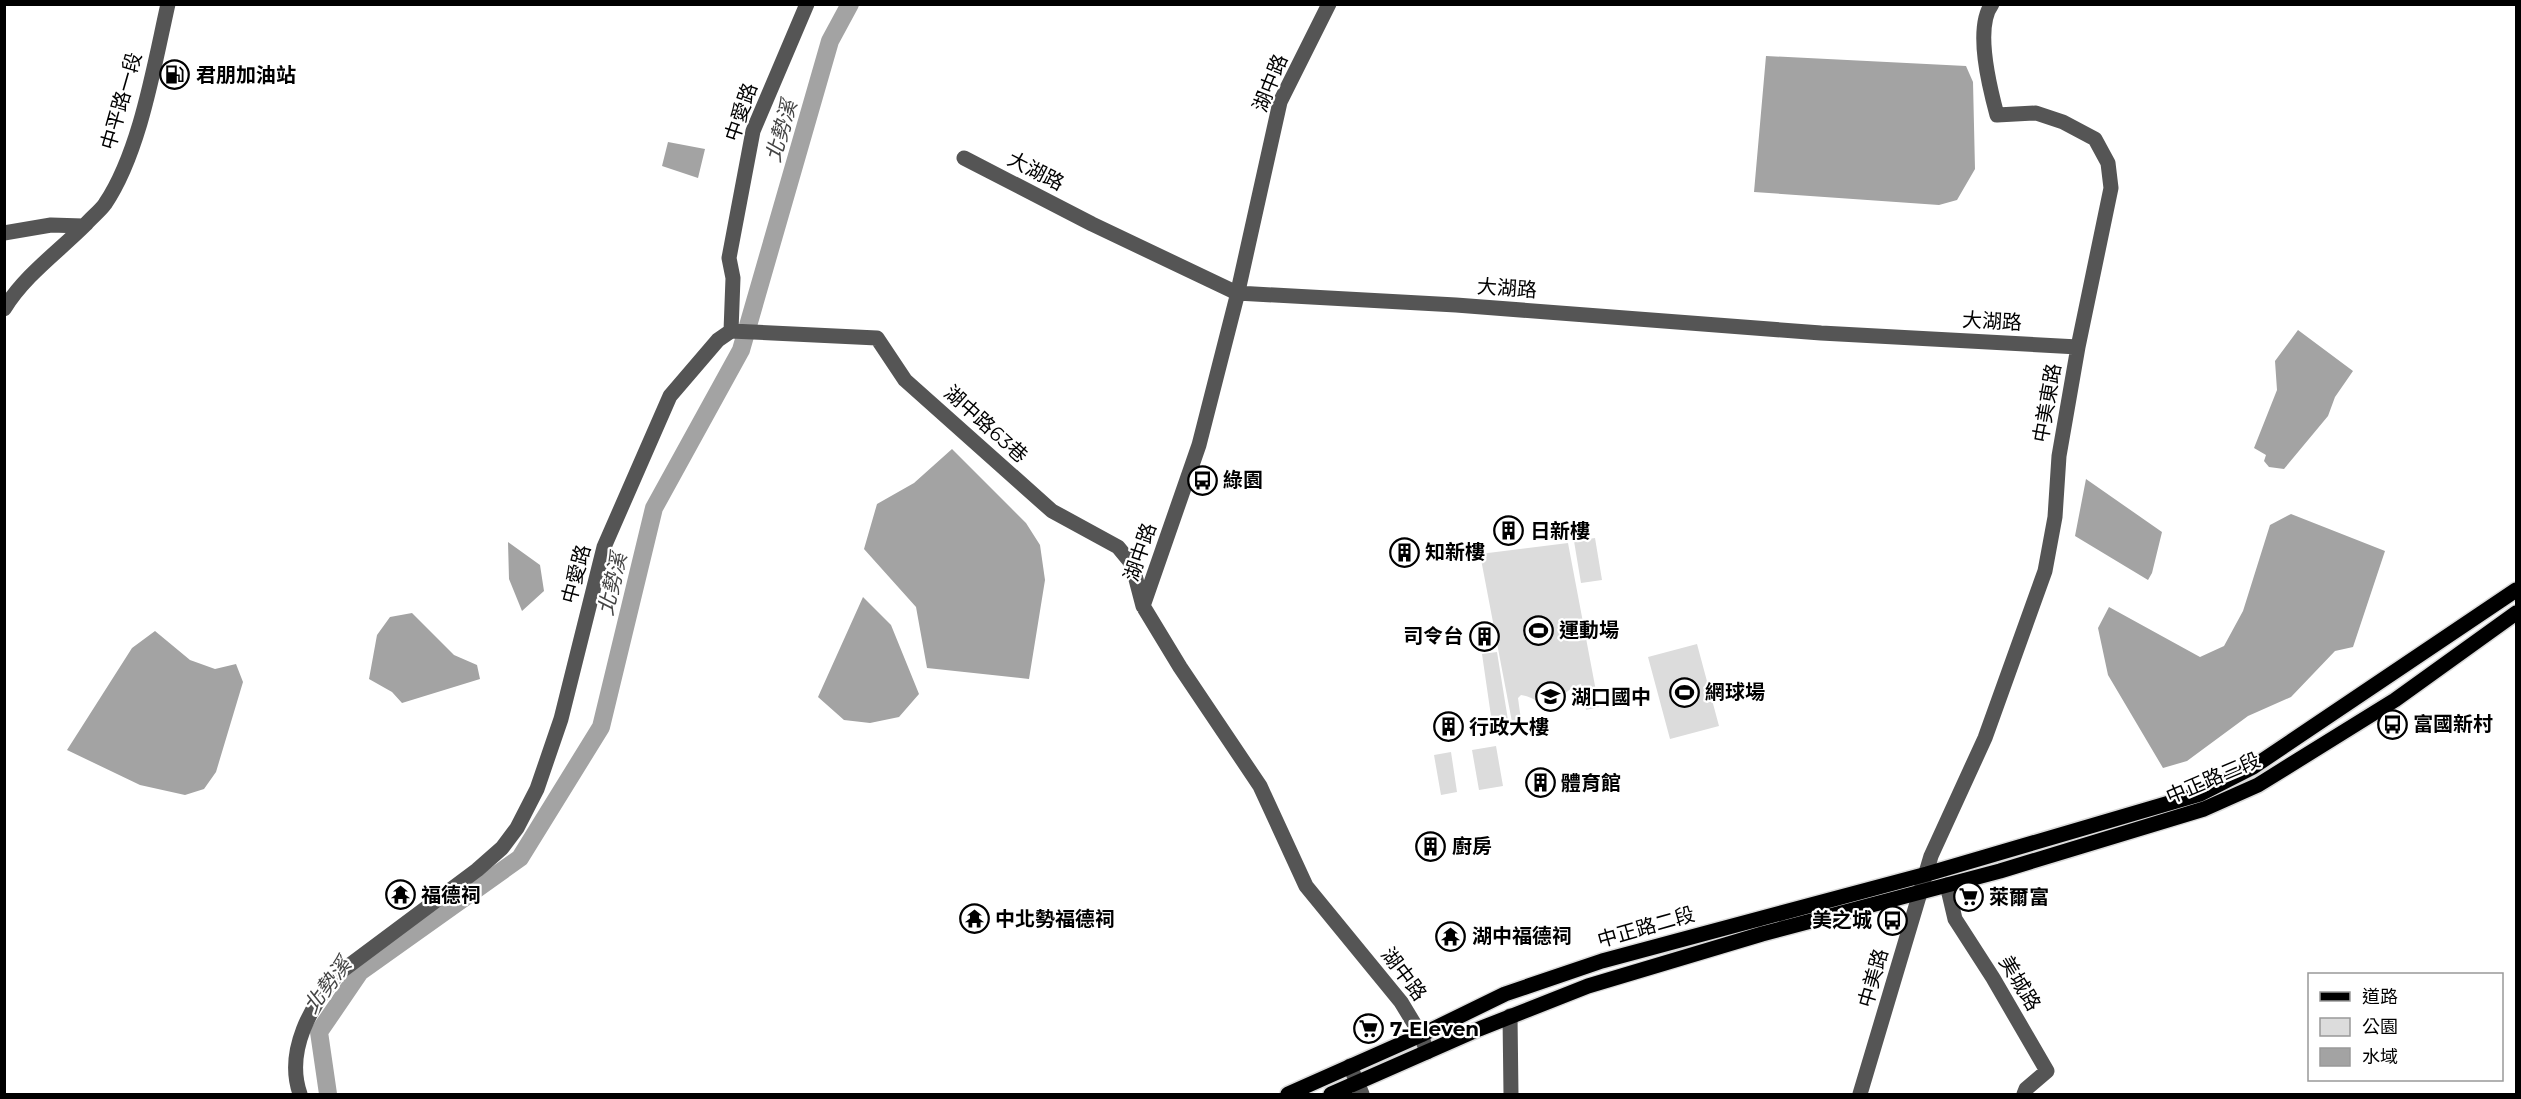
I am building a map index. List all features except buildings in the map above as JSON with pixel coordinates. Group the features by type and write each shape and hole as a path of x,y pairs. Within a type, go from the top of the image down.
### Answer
{"main road":[{"name":"中正路三段","path":"1928,874 2200,794 2253,767 2517,590"},
{"name":"中正路三段","path":"1922,891 2167,821 2204,809 2258,785 2395,700 2517,613"},
{"name":"中正路二段","path":"1288,1095 1421,1035 1504,994 1602,961 1928,874"},
{"name":"中正路二段","path":"1331,1095 1360,1088 1427,1052 1510,1016 1588,986 1762,934 1922,891"}],"street":[{"name":"中平路一段","path":"4,309 27,278 104,204 130,153 168,4"},
{"name":"中愛路","path":"300,1095 294,1065 301,1037 313,1008 325,988 339,973 477,870 502,848 517,828 537,789 561,719 604,548 670,396 718,340 731,330 733,278 729,258 753,131 807,4"},
{"name":"湖中路","path":"1329,4 1280,102 1238,293 1199,445 1143,606 1260,786 1306,886 1401,1002 1421,1035 1427,1052"},
{"name":"中美東路","path":"1928,874 1931,856 1985,738 2045,572 2055,518 2059,456 2078,347 2111,188 2108,163 2095,139 2036,113 1997,115 1986,65 1984,35 1992,4"},
{"name":"大湖路","path":"964,158 1092,224 1238,293 1456,305 1821,333 2078,347"},
{"path":"4,233 51,225 83,226"},
{"name":"湖中路63巷","path":"731,330 877,338 905,380 1052,511 1118,547 1132,564 1143,606"},
{"name":"中美路","path":"1860,1095 1908,931 1928,874"},
{"name":"美城路","path":"1947,885 1955,920 2003,995 2047,1071 2026,1089 2024,1095"},
{"path":"1510,1016 1511,1095"},
{"path":"1350,1066 1360,1088"}],"green space":[{"path":"1595,538 1602,580 1581,583 1574,541"},
{"path":"1568,543 1599,707 1586,710 1581,684 1551,701 1542,702 1521,695 1518,698 1521,720 1512,722 1480,554"},
{"name":"網球場","path":"1697,644 1719,726 1670,739 1648,657"},
{"path":"1497,652 1508,720 1492,723 1482,654"},
{"path":"1496,746 1503,786 1479,790 1472,750"},
{"path":"1451,752 1457,792 1441,795 1434,755"}],"water":[{"path":"1766,56 1966,66 1973,82 1975,169 1957,200 1939,205 1754,192"},
{"path":"668,142 705,149 698,178 662,166"},
{"path":"2298,330 2353,371 2335,397 2328,416 2284,469 2269,467 2264,461 2266,455 2254,448 2277,390 2275,361"},
{"path":"952,449 1026,523 1040,545 1045,580 1029,679 927,668 916,607 864,549 877,504 914,483"},
{"path":"2086,479 2162,532 2152,573 2148,580 2075,536"},
{"path":"2291,514 2385,551 2353,647 2335,651 2291,697 2248,716 2187,761 2163,768 2108,675 2098,628 2109,607 2200,657 2224,646 2243,611 2270,525"},
{"path":"508,542 540,565 544,591 522,611 509,579"},
{"path":"863,597 891,625 919,694 899,717 870,723 844,720 818,697"},
{"path":"412,613 454,655 477,665 480,679 402,703 392,692 369,679 377,635 390,617"},
{"path":"155,631 190,660 215,669 236,664 243,682 216,772 204,789 185,795 140,785 67,750 132,648"}],"waterway":[{"name":"北勢溪","path":"328,1094 319,1032 360,972 520,858 601,727 654,508 741,350 830,41 850,4"}],"place":[{"name":"君朋加油站","path":"175,75"},
{"name":"綠園","path":"1202,480"},
{"name":"日新樓","path":"1509,531"},
{"name":"知新樓","path":"1404,552"},
{"name":"運動場","path":"1538,630"},
{"name":"司令台","path":"1484,636"},
{"name":"網球場","path":"1684,692"},
{"name":"湖口國中","path":"1550,697"},
{"name":"富國新村","path":"2392,724"},
{"name":"行政大樓","path":"1448,727"},
{"name":"體育館","path":"1540,783"},
{"name":"廚房","path":"1431,846"},
{"name":"福德祠","path":"400,895"},
{"name":"萊爾富","path":"1968,897"},
{"name":"中北勢福德祠","path":"974,919"},
{"name":"美之城","path":"1893,920"},
{"name":"湖中福德祠","path":"1451,936"},
{"name":"7-Eleven","path":"1369,1029"}]}
